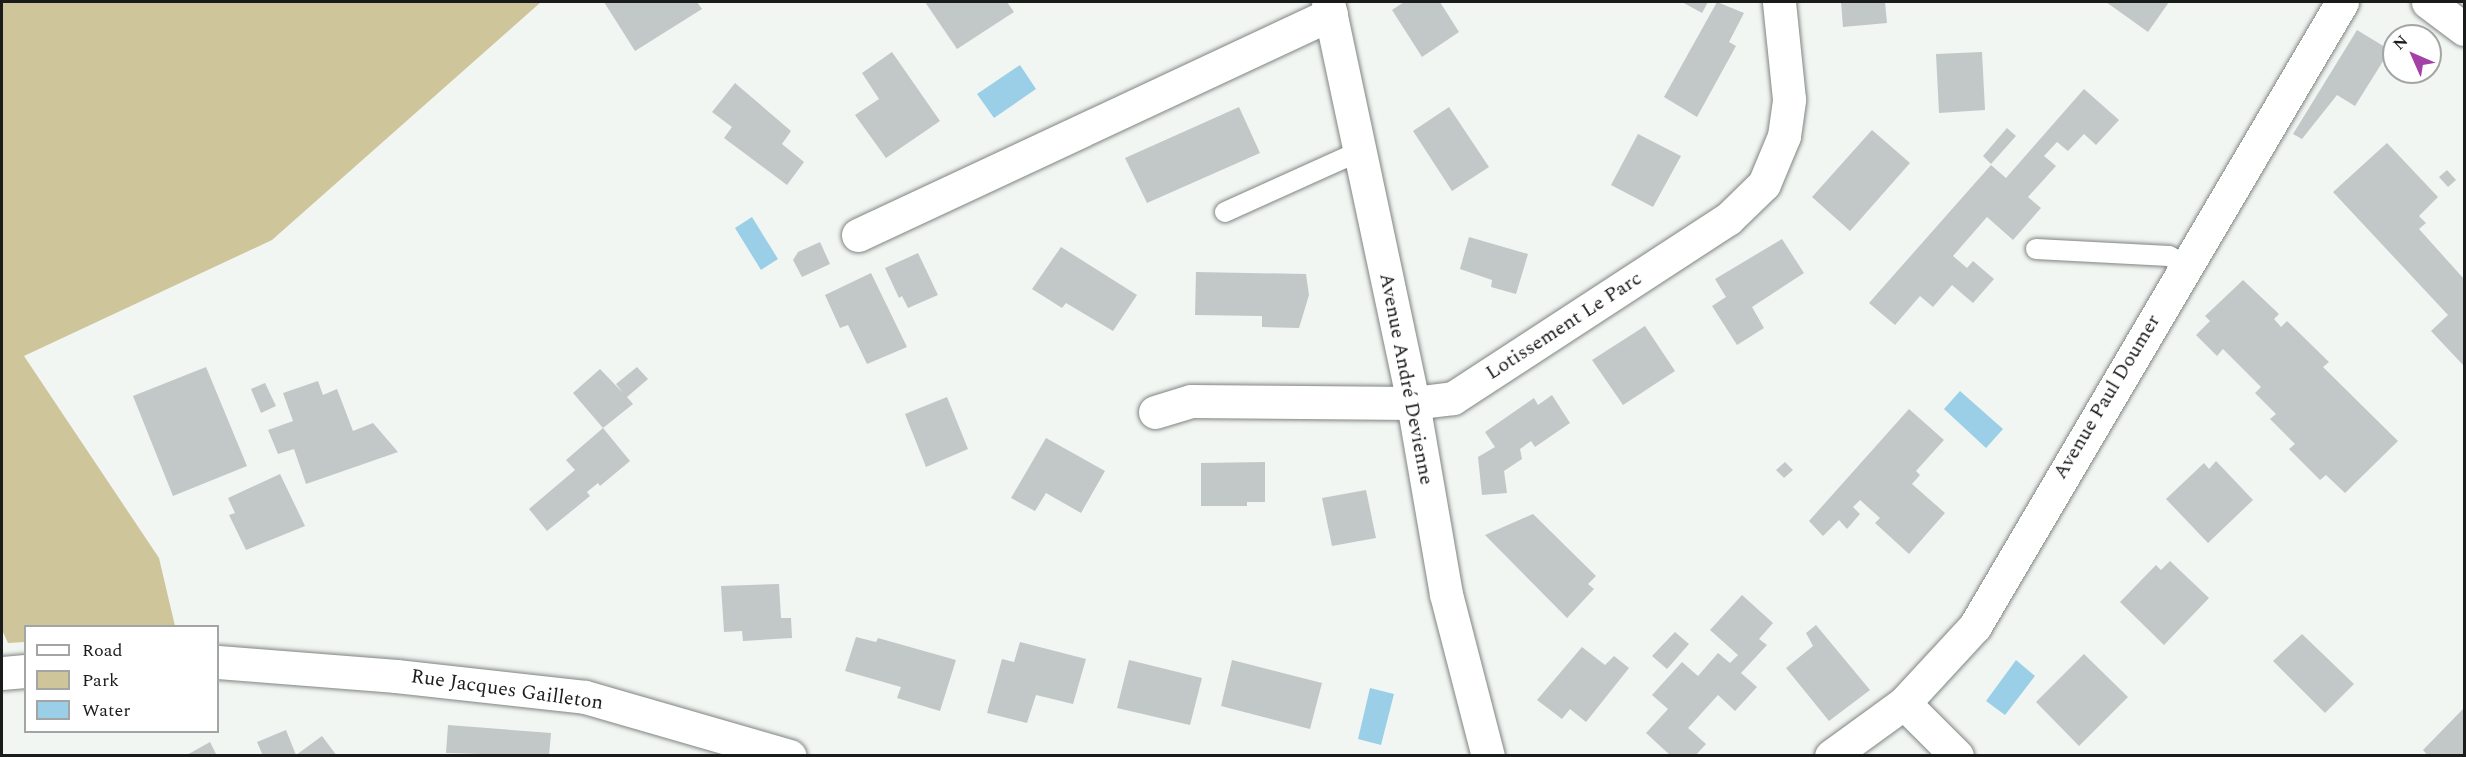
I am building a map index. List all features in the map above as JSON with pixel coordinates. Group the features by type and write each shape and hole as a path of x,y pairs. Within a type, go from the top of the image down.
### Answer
{"street":[{"name":"Lotissement Le Parc","path":"1155,412 1191,401 1413,403 1453,398 1728,219 1764,184 1784,136 1789,99 1779,2"},
{"name":"Avenue Paul Doumer","path":"1831,756 1904,704 1976,626 2185,265 2342,2"},
{"path":"2428,2 2464,29"},
{"name":"Avenue André Devienne","path":"1329,8 1413,403 1446,594 1488,756"},
{"path":"858,235 1329,8"},
{"name":"Rue Jacques Gailleton","path":"219,662 396,675 585,697 687,740 790,756"},
{"path":"2,673 24,671"},
{"path":"1904,704 1957,756"}],"lane":[{"path":"1225,212 1360,152"},
{"path":"2036,249 2169,256 2185,265"}],"green space":[{"path":"2,2 541,2 272,240 24,356 159,558 175,625 24,625 24,642 8,643 2,630"}],"water":[{"path":"1020,65 1036,89 994,118 977,94"},
{"path":"752,217 778,259 761,270 735,228"},
{"path":"1960,391 2003,429 1986,448 1944,409"},
{"path":"2016,660 2035,676 2005,715 1986,701"},
{"path":"1370,688 1394,694 1381,745 1358,739"}],"building":[{"path":"604,2 697,2 702,9 635,51"},
{"path":"925,2 1007,2 1014,12 957,49"},
{"path":"1404,2 1440,2 1459,32 1422,57 1392,10"},
{"path":"1682,2 1708,2 1702,13"},
{"path":"1717,2 1744,13 1729,42 1736,46 1697,117 1664,97"},
{"path":"1841,2 1885,2 1887,23 1843,27"},
{"path":"2106,2 2169,2 2148,32"},
{"path":"2357,30 2382,45 2382,63 2355,106 2337,95 2302,139 2293,134"},
{"path":"892,52 940,121 886,158 855,115 879,99 862,73"},
{"path":"1982,52 1985,110 1939,113 1936,54"},
{"path":"735,83 791,131 782,144 804,162 787,185 724,138 732,127 712,112"},
{"path":"2084,89 2119,120 2096,145 2084,134 2068,151 2057,142 2044,156 2056,166 2028,197 2041,208 2013,240 1987,217 1953,256 1967,268 1973,261 1994,279 1973,303 1952,285 1933,307 1920,296 1895,325 1869,303 1991,165 2006,178"},
{"path":"1239,107 1260,153 1147,203 1125,158"},
{"path":"1449,107 1489,167 1452,191 1413,131"},
{"path":"2007,128 2016,136 1991,164 1983,156"},
{"path":"1872,130 1910,163 1850,231 1812,197"},
{"path":"1638,134 1681,156 1653,207 1611,185"},
{"path":"2387,143 2438,197 2419,216 2426,223 2419,229 2464,279 2464,366 2431,331 2448,315 2333,192"},
{"path":"2447,170 2456,180 2448,187 2439,177"},
{"path":"1469,237 1528,254 1516,294 1491,287 1492,280 1460,269"},
{"path":"1782,239 1804,273 1752,307 1764,328 1737,345 1712,306 1726,297 1715,279"},
{"path":"820,242 830,264 802,277 793,260 798,252"},
{"path":"1061,247 1137,295 1113,331 1066,303 1062,308 1032,289"},
{"path":"918,253 938,295 908,308 902,296 899,298 885,268"},
{"path":"1196,272 1306,274 1309,295 1299,328 1262,327 1262,316 1195,315"},
{"path":"871,273 907,347 867,364 848,325 840,328 825,295"},
{"path":"2243,280 2279,314 2274,319 2281,327 2287,321 2329,362 2323,367 2398,441 2345,493 2326,475 2320,480 2289,449 2295,444 2270,419 2276,414 2255,393 2261,387 2223,349 2217,356 2196,335 2210,321 2205,316"},
{"path":"1645,326 1675,371 1623,405 1592,360"},
{"path":"206,367 247,466 173,496 133,396"},
{"path":"637,367 648,379 627,397 633,404 603,428 573,393 600,369 623,393 616,384"},
{"path":"318,381 323,395 337,389 353,431 373,423 398,452 306,484 294,449 278,454 268,430 293,421 283,393"},
{"path":"265,383 276,406 261,413 251,389"},
{"path":"1552,395 1570,423 1535,447 1531,441 1520,449 1522,459 1504,471 1507,493 1482,495 1478,457 1495,447 1485,432 1534,398 1538,405"},
{"path":"947,397 968,449 926,467 905,414"},
{"path":"1909,409 1944,440 1916,471 1920,475 1912,484 1945,513 1909,554 1875,523 1880,518 1860,500 1853,507 1860,514 1847,529 1839,520 1823,536 1809,521"},
{"path":"603,428 630,461 600,486 598,483 587,492 590,496 547,531 529,509 575,470 566,460"},
{"path":"1046,438 1105,471 1081,513 1046,493 1035,511 1011,498"},
{"path":"2216,461 2253,500 2208,543 2166,499 2204,463 2209,469"},
{"path":"1265,462 1265,502 1247,502 1247,506 1201,506 1201,463"},
{"path":"1785,462 1793,470 1784,478 1776,470"},
{"path":"280,474 305,526 246,550 229,515 235,513 228,498"},
{"path":"1366,490 1376,538 1332,546 1322,498"},
{"path":"1533,514 1596,576 1588,584 1594,589 1567,618 1485,535"},
{"path":"2170,561 2209,598 2164,645 2120,602 2156,565 2161,570"},
{"path":"779,584 781,618 791,618 792,638 743,641 742,631 724,632 721,586"},
{"path":"1742,595 1773,623 1759,639 1767,645 1741,673 1757,687 1735,711 1718,695 1688,728 1706,744 1695,756 1671,756 1646,733 1668,709 1652,695 1682,662 1698,676 1718,653 1730,663 1738,655 1710,630"},
{"path":"1816,625 1870,690 1829,721 1786,668 1813,646 1806,633"},
{"path":"1675,632 1689,644 1667,669 1652,656"},
{"path":"2302,634 2354,684 2325,713 2273,661"},
{"path":"856,637 876,642 878,638 956,660 940,711 897,698 901,687 845,671"},
{"path":"1020,642 1086,659 1073,704 1036,695 1027,723 987,713 1002,659 1014,662"},
{"path":"1582,647 1605,665 1614,656 1629,668 1586,722 1570,709 1562,719 1537,700"},
{"path":"2084,654 2128,697 2079,746 2036,702"},
{"path":"1129,660 1202,678 1190,725 1117,708"},
{"path":"1232,660 1322,683 1310,729 1221,706"},
{"path":"2464,708 2464,756 2428,756 2423,750"},
{"path":"448,725 551,733 549,756 446,753"},
{"path":"286,730 296,755 322,736 337,756 263,756 257,742"},
{"path":"210,742 217,756 185,756"}]}
